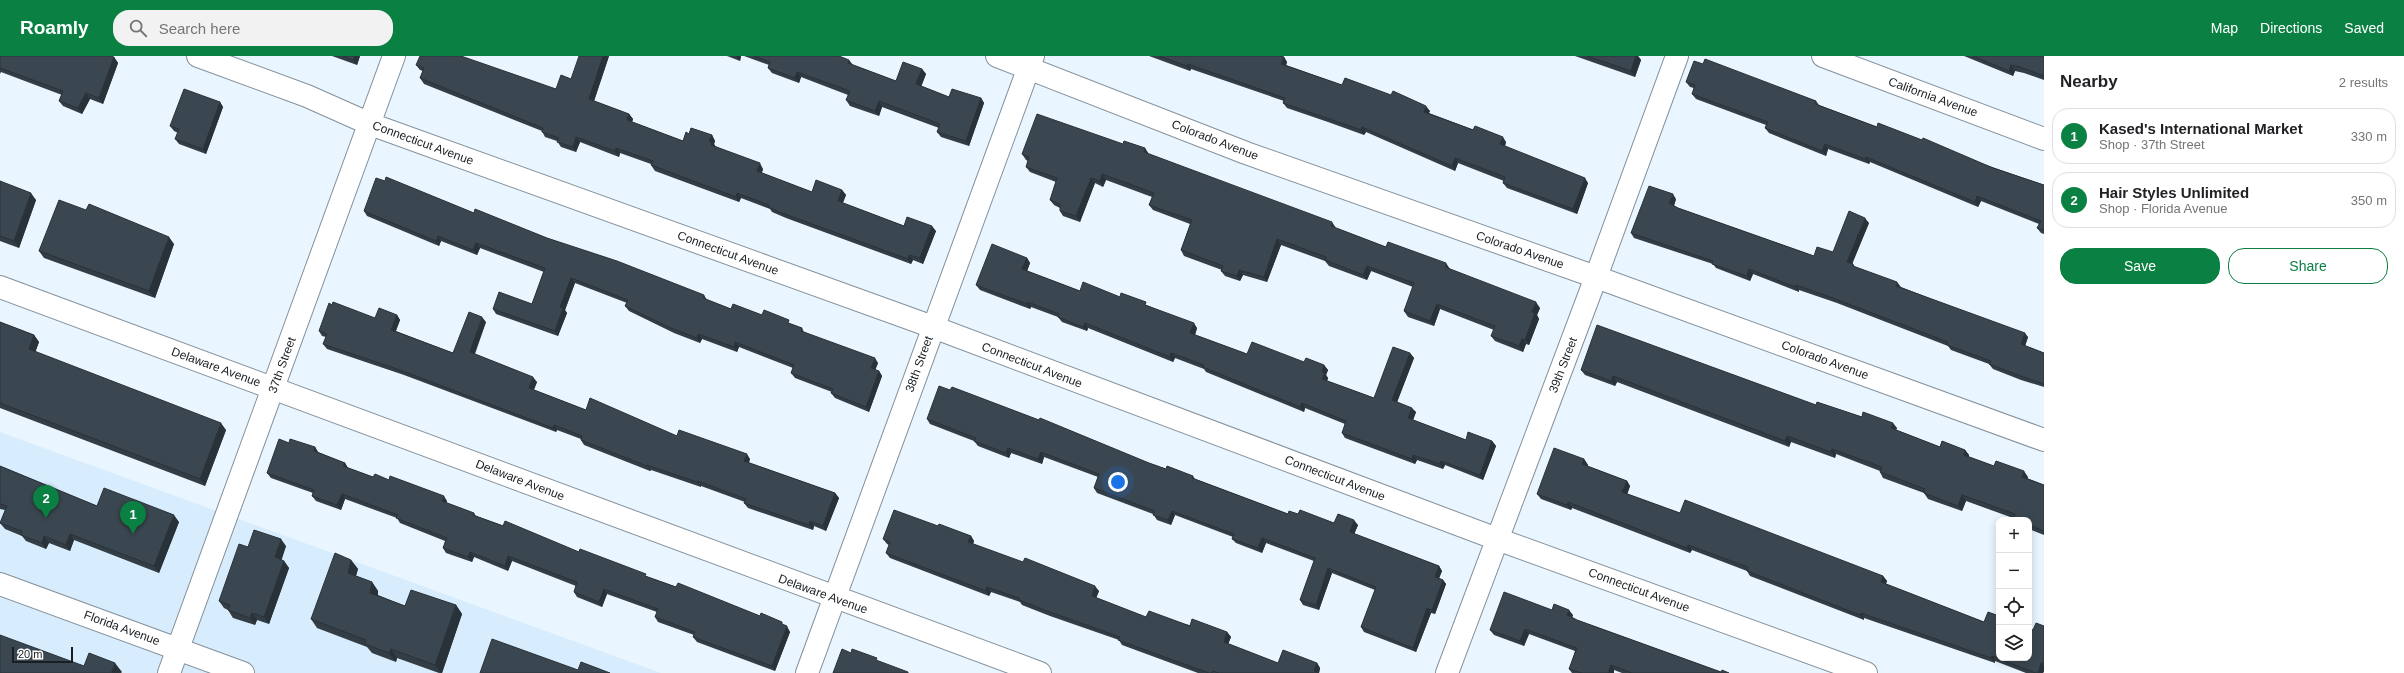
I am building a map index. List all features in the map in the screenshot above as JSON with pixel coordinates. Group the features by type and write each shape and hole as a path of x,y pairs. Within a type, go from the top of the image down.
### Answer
{"street":[{"name":"Connecticut Avenue","path":"198,56 307,96 370,124 933,328 1497,539 1866,673"},
{"name":"37th Street","path":"169,673 394,56"},
{"name":"Colorado Avenue","path":"998,56 1031,62 1246,153 1596,276 2044,440"},
{"name":"39th Street","path":"1447,673 1677,56"},
{"name":"California Avenue","path":"1823,56 2044,138"},
{"name":"38th Street","path":"807,673 1031,62"},
{"name":"Delaware Avenue","path":"0,287 834,598 1040,673"},
{"name":"Florida Avenue","path":"0,584 243,673"}],"shaded area":[{"path":"0,432 661,673 0,673"}],"building":[{"path":"0,56 114,57 99,98 86,93 78,108 59,101 63,91 0,68"},
{"path":"343,56 355,56 353,60"},
{"path":"420,56 461,56 556,89 561,75 571,79 579,56 603,56 589,99 629,114 627,120 683,141 686,132 689,134 691,128 712,135 709,141 712,142 711,145 760,163 757,171 812,192 816,180 842,190 838,201 904,226 907,217 932,226 920,258 909,255 908,259 782,213 768,207 769,205 737,193 736,197 651,165 653,161 616,148 615,151 576,137 573,147 557,142 559,138 542,132 543,128 420,78 424,68 416,65"},
{"path":"754,56 839,56 849,60 848,63 896,81 903,62 922,69 916,84 949,97 952,89 981,98 966,141 937,132 940,124 879,101 875,111 846,100 850,91 797,72 795,78 768,68 770,62"},
{"path":"1159,56 1284,57 1281,64 1342,85 1345,78 1391,95 1393,91 1426,106 1424,112 1473,130 1475,126 1503,137 1500,144 1585,178 1573,209 1503,183 1505,177 1455,158 1452,166 1362,127 1361,130 1283,103 1285,98 1188,64 1187,66"},
{"path":"1587,56 1636,56 1631,71"},
{"path":"1973,56 2044,56 2044,76 2011,65 2009,71"},
{"path":"1705,59 1816,101 1815,104 1877,127 1878,123 1922,140 1923,138 1993,168 2044,185 2044,230 2037,228 2041,221 1977,196 1975,202 1866,157 1865,159 1825,144 1822,151 1765,128 1768,122 1692,94 1695,85 1686,82 1694,61 1703,64"},
{"path":"184,89 220,102 203,149 175,139 179,129 170,126"},
{"path":"1037,114 1123,144 1124,141 1145,148 1144,152 1332,222 1331,226 1386,247 1388,242 1446,263 1445,267 1536,302 1532,312 1535,313 1525,340 1522,339 1519,346 1491,336 1495,326 1437,304 1430,321 1404,311 1414,283 1367,266 1363,275 1325,260 1326,257 1277,239 1264,277 1239,270 1237,276 1221,271 1223,266 1181,250 1192,220 1149,205 1154,193 1102,174 1100,181 1091,178 1076,216 1060,211 1060,204 1050,200 1057,178 1026,167 1029,157 1022,154"},
{"path":"386,177 474,213 475,209 547,238 617,261 704,295 703,298 731,309 733,304 762,315 764,310 789,320 788,323 802,328 801,331 875,358 871,368 879,371 866,407 831,393 833,389 791,373 794,365 735,342 734,347 698,334 697,338 671,328 625,306 628,300 571,278 560,307 563,308 555,331 493,309 499,292 532,304 545,268 476,243 473,250 438,236 436,241 364,211 376,178 385,181"},
{"path":"0,181 31,193 14,241 0,236"},
{"path":"1649,186 1673,194 1669,203 1678,208 1814,256 1817,247 1833,252 1849,211 1865,218 1847,262 1853,264 1853,266 1897,282 1896,286 2025,333 2021,344 2044,353 2044,384 1989,364 1991,361 1947,345 1948,342 1833,298 1796,285 1795,287 1749,269 1747,276 1712,264 1713,261 1631,233"},
{"path":"59,200 86,210 89,204 169,237 149,291 39,251"},
{"path":"992,244 1027,258 1022,269 1080,291 1083,282 1120,297 1121,293 1146,302 1145,305 1194,323 1190,333 1247,354 1252,342 1304,362 1306,358 1324,365 1322,372 1325,373 1322,379 1374,398 1393,347 1410,353 1392,400 1412,408 1408,418 1466,440 1468,432 1492,441 1480,475 1441,461 1440,464 1413,455 1412,459 1342,433 1346,421 1302,403 1300,407 1203,367 1204,365 1171,353 1170,357 1085,323 1083,327 1058,317 1059,314 976,285"},
{"path":"333,302 375,318 379,308 397,315 391,330 453,353 469,312 482,317 470,352 533,377 529,388 586,410 590,398 677,436 679,430 747,454 744,461 835,493 823,526 810,521 809,525 744,503 746,499 698,481 697,482 647,466 581,440 582,436 554,425 553,428 400,370 323,344 327,334 319,331 329,303 332,305"},
{"path":"0,322 34,335 29,349 221,423 200,479 0,403"},
{"path":"1597,325 1816,405 1817,402 1862,417 1863,412 1893,423 1891,428 1940,447 1942,441 1965,450 1964,455 1994,466 1996,461 2024,471 2022,477 2044,485 2044,531 2032,526 2032,517 2014,517 2015,514 1962,495 1958,506 1924,493 1925,489 1880,472 1882,467 1832,449 1831,452 1787,436 1785,441 1613,376 1611,381 1581,370"},
{"path":"939,386 950,390 952,387 1039,420 1040,418 1149,463 1166,469 1167,466 1193,476 1192,478 1288,514 1289,511 1298,514 1300,510 1334,523 1338,514 1354,520 1350,532 1439,566 1435,577 1443,580 1432,610 1427,608 1413,648 1361,627 1376,587 1328,568 1316,605 1300,600 1315,558 1262,538 1258,548 1232,539 1234,534 1172,511 1168,520 1153,515 1155,511 1094,488 1099,474 1041,452 1038,459 1008,448 1006,453 974,441 976,438 927,419"},
{"path":"279,439 289,443 290,439 315,447 314,451 345,463 343,466 373,477 375,474 389,480 390,476 444,496 442,501 503,526 505,521 579,552 580,549 646,574 645,576 676,587 678,583 760,616 761,613 782,622 782,624 787,626 772,666 693,637 695,632 655,617 658,609 604,589 599,602 574,592 577,582 508,556 505,566 470,552 468,557 443,548 447,538 396,518 398,515 342,494 337,505 312,496 314,490 267,473"},
{"path":"1554,448 1584,459 1582,464 1627,481 1622,492 1680,513 1685,500 1883,576 1881,582 1984,622 1988,612 1996,615 1996,658 1992,656 1991,658 1861,613 1860,615 1747,571 1748,567 1688,545 1687,548 1568,502 1567,505 1537,494"},
{"path":"0,466 97,506 104,488 174,515 154,566 70,534 66,545 44,536 42,543 21,535 22,531 0,523 7,506 0,504"},
{"path":"894,510 971,536 968,542 1023,562 1025,558 1095,586 1092,596 1146,617 1149,611 1190,626 1192,619 1227,632 1224,642 1278,663 1283,650 1317,663 1314,671 1319,673 1219,673 1213,671 1212,673 1209,673 1118,640 1120,637 1047,611 1019,600 1019,598 987,587 986,591 886,553 890,542 883,539"},
{"path":"254,530 281,539 275,557 284,561 264,617 252,613 250,618 228,610 230,605 219,601 239,544 248,547"},
{"path":"335,553 351,560 348,573 372,582 370,593 405,606 411,590 456,605 435,665 391,649 389,653 365,644 366,640 311,619"},
{"path":"1504,592 1552,610 1554,604 1569,610 1567,615 1577,620 1721,672 1722,670 1729,673 1632,673 1611,665 1608,673 1582,673 1569,669 1577,648 1525,629 1520,641 1490,630"},
{"path":"2036,623 2044,626 2044,663 2041,663 2038,673 2005,661 2032,661 2032,630"},
{"path":"0,635 84,666 89,653 115,663 111,673 0,673"},
{"path":"492,639 578,670 581,662 610,673 480,673"},
{"path":"842,649 851,653 852,649 877,658 876,660 908,673 833,673"}],"place":[{"name":"Hair Styles Unlimited","path":"46,518"},
{"name":"Kased's International Market","path":"133,534"}]}
